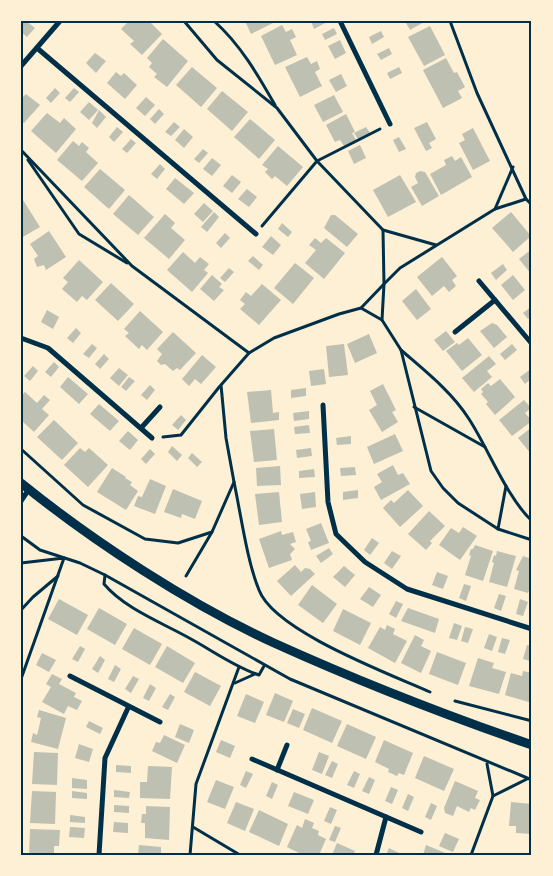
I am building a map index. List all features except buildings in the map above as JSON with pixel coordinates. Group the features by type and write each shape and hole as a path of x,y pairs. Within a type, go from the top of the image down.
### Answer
{"street":[{"path":"21,66 60,21"},
{"path":"340,21 390,124"},
{"path":"37,48 256,234"},
{"path":"480,282 532,344"},
{"path":"455,332 495,300"},
{"path":"21,338 48,348 152,438"},
{"path":"322,405 328,502 336,534 365,562 407,588 532,629"},
{"path":"141,428 160,407"},
{"path":"21,500 25,486 119,554 195,601 273,643 463,721 532,745"},
{"path":"70,676 128,708 160,722"},
{"path":"99,855 105,758 128,708"},
{"path":"277,770 287,745"},
{"path":"252,759 421,832"},
{"path":"376,855 386,817"}],"path":[{"path":"184,21 218,60 277,108"},
{"path":"214,21 235,44 258,75 277,108 317,161 383,230 436,245"},
{"path":"450,21 477,93 513,167 526,199 532,206"},
{"path":"256,234 317,161 390,124"},
{"path":"22,151 132,266"},
{"path":"22,151 79,234 132,266 249,353"},
{"path":"495,209 513,167"},
{"path":"152,438 182,435 249,353 274,338 361,308 400,268 495,209 526,199"},
{"path":"382,320 384,284 383,230"},
{"path":"361,308 382,320 401,350 445,389 467,416 487,448 506,486 532,521"},
{"path":"401,350 431,471 443,488 458,503 498,529 532,540"},
{"path":"221,385 226,438 234,482 259,592 273,610 299,630 438,695"},
{"path":"414,407 487,448"},
{"path":"21,449 83,505 145,538 178,544 212,532"},
{"path":"186,576 212,532 234,482"},
{"path":"498,529 506,486"},
{"path":"21,536 40,550 105,575 264,666 326,696 530,780"},
{"path":"21,563 64,558"},
{"path":"21,679 64,558"},
{"path":"21,610 58,575"},
{"path":"105,575 104,584 110,592 255,674"},
{"path":"235,684 255,674 259,675 264,666"},
{"path":"190,855 196,784 240,667"},
{"path":"453,701 532,721"},
{"path":"472,855 493,796 487,763"},
{"path":"493,796 530,780"},
{"path":"193,827 240,855"}]}
